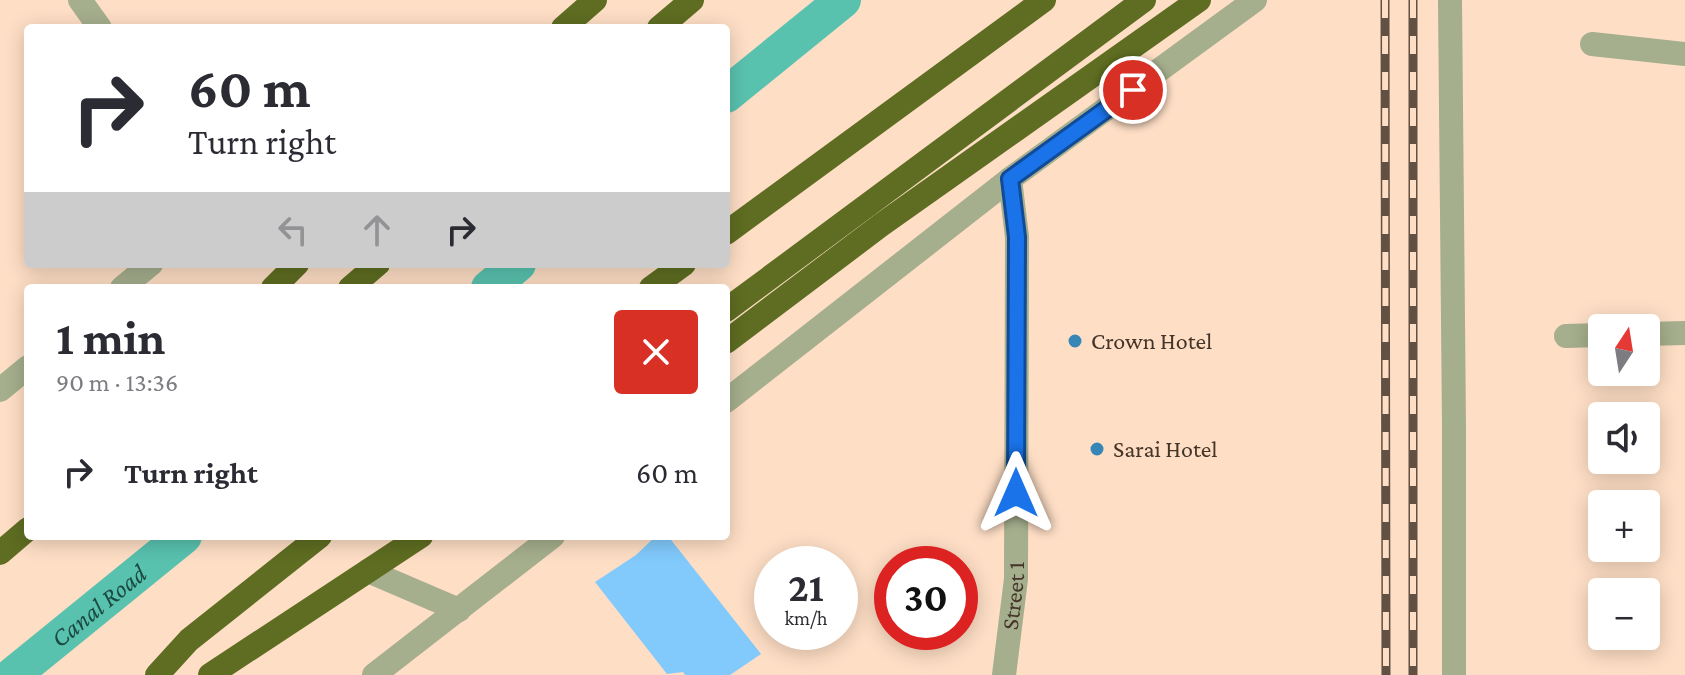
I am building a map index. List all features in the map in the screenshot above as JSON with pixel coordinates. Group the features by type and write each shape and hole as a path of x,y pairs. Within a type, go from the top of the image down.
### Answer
{"highway":[{"path":"568,24 595,0"},
{"path":"664,24 692,0"},
{"path":"730,230 1044,0"},
{"path":"730,307 1144,0"},
{"path":"730,339 881,225 1199,0"},
{"path":"277,284 293,268"},
{"path":"355,284 373,268"},
{"path":"656,284 678,268"},
{"path":"0,553 24,532"},
{"path":"157,675 189,640 315,540"},
{"path":"210,675 415,540"}],"street":[{"path":"80,0 97,24"},
{"path":"730,398 1010,179 1255,0"},
{"path":"1450,0 1454,675"},
{"path":"1592,44 1685,54"},
{"name":"Street 1","path":"1004,675 1016,579 1017,237 1010,179"},
{"path":"127,284 146,268"},
{"path":"1660,334 1685,333"},
{"path":"1566,336 1588,335"},
{"path":"0,390 24,370"},
{"path":"374,675 548,540"},
{"path":"368,571 459,610"}],"building":[{"path":"652,540 671,540 754,645 754,650 761,654 730,675 667,674 595,582 636,555"}],"waterway":[{"name":"Canal Road","path":"730,92 843,0"},
{"name":"Canal Road","path":"494,284 513,268"},
{"name":"Canal Road","path":"13,675 179,540"}],"railway":[{"path":"1385,0 1386,675"},
{"path":"1413,0 1413,675"}],"place":[{"name":"Crown Hotel","path":"1075,341"},
{"name":"Sarai Hotel","path":"1097,449"}],"route":[{"path":"1016,493 1017,237 1010,179 1133,90"}]}
